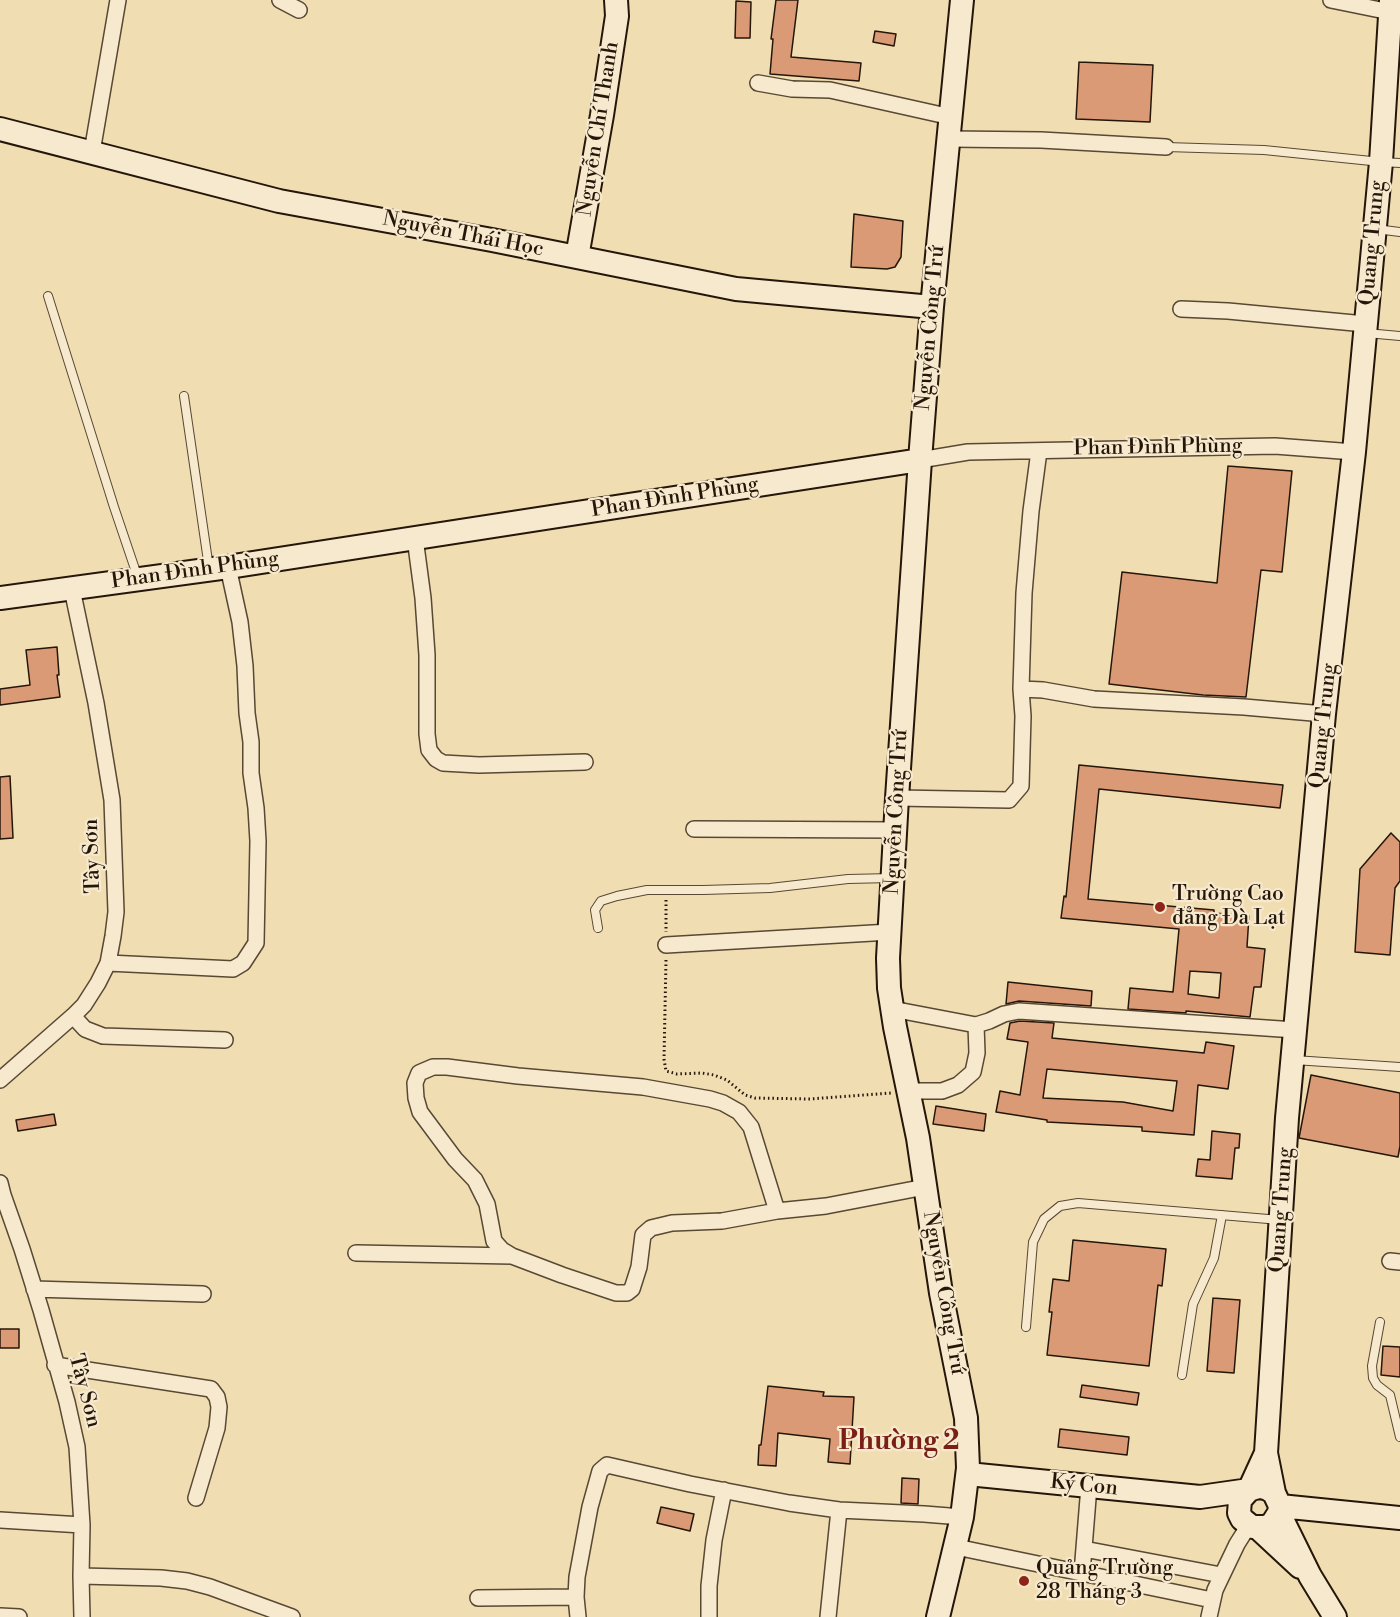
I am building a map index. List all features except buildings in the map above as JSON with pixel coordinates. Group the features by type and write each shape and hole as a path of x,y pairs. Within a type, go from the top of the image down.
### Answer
{"street":[{"path":"92,152 118,0"},
{"path":"280,0 299,10"},
{"name":"Nguyễn Chí Thanh","path":"577,257 609,71 617,16 616,0"},
{"name":"Nguyễn Công Trứ","path":"938,1617 962,1517 968,1474 966,1418 941,1293 918,1138 892,1009 888,958 920,460 932,307 962,0"},
{"path":"1331,0 1391,6"},
{"name":"Quang Trung","path":"1310,1576 1278,1504 1266,1453 1287,1118 1324,714 1354,452 1374,229 1390,162 1391,6"},
{"path":"758,83 792,89 830,90 950,128 1041,140 1166,147"},
{"name":"Nguyễn Thái Học","path":"0,129 279,201 736,289 932,307"},
{"path":"1181,309 1228,311 1365,329"},
{"name":"Phan Đình Phùng","path":"0,598 139,580 968,452 1275,446 1354,452"},
{"path":"897,798 1010,800 1021,786 1024,593 1038,451"},
{"path":"415,538 423,598 427,655 429,750 436,759 443,763 479,765 585,762"},
{"path":"108,963 233,969 243,963 256,943 258,841 251,773 245,666 240,622 218,568"},
{"name":"Tây Sơn","path":"0,1080 84,1005 108,963 116,912 112,800 96,703 72,589"},
{"path":"1021,689 1042,690 1094,699 1324,714"},
{"path":"694,829 895,830"},
{"path":"666,945 890,932"},
{"path":"892,1009 976,1025 1019,1011 1295,1030"},
{"path":"73,1016 85,1029 103,1036 225,1040"},
{"path":"908,1091 942,1091 958,1085 973,1072 977,1053 976,1025"},
{"path":"777,1211 751,1126 739,1112 710,1099 643,1087 518,1076 447,1066 433,1067 419,1073 415,1083 420,1112 455,1159 475,1180 487,1204 494,1241 502,1250 562,1275 622,1294 632,1289 639,1267 643,1234 651,1228 672,1224 722,1221 777,1211 826,1206 925,1186"},
{"name":"Tây Sơn","path":"0,1183 41,1310 77,1447 82,1525 82,1617"},
{"path":"356,1253 512,1256"},
{"path":"34,1289 203,1294"},
{"path":"56,1365 211,1389 219,1407 216,1428 195,1498"},
{"name":"Quang Trung","path":"1249,1490 1266,1453"},
{"path":"578,1617 577,1577 590,1507 600,1471 610,1465 789,1503 839,1510 962,1517"},
{"name":"Ký Con","path":"968,1474 1200,1497 1249,1490"},
{"path":"1082,1573 1089,1486"},
{"path":"1278,1504 1272,1524 1265,1527 1251,1526 1239,1513 1240,1500 1249,1490 1261,1487 1268,1489 1278,1504 1400,1518"},
{"path":"709,1617 709,1586 714,1540 724,1490"},
{"name":"Ký Con","path":"1200,1497 1251,1526 1310,1576"},
{"path":"828,1617 839,1510"},
{"path":"0,1520 82,1525"},
{"path":"1209,1617 1221,1575 1236,1544 1251,1526"},
{"path":"956,1547 1212,1600"},
{"path":"1084,1549 1221,1575"},
{"path":"81,1576 188,1581 291,1617"},
{"path":"1310,1576 1335,1617"},
{"path":"478,1598 576,1597"},
{"path":"0,1616 19,1617"}],"lane":[{"path":"1166,147 1264,150 1390,162"},
{"path":"1374,229 1400,232"},
{"path":"48,296 139,580"},
{"path":"1365,329 1400,336"},
{"path":"184,396 218,568"},
{"path":"598,928 595,910 601,902 647,890 770,888 848,879 893,878"},
{"path":"1293,1060 1400,1067"},
{"path":"1026,1327 1033,1242 1044,1219 1060,1206 1078,1203 1281,1220"},
{"path":"1182,1375 1193,1304 1214,1258 1222,1215"},
{"path":"1380,1322 1372,1378 1390,1395 1400,1437"}],"path":[{"path":"666,890 664,1059 666,1071 677,1074 714,1075 755,1098 810,1099 908,1091"}],"place":[{"name":"Trường Cao đẳng Đà Lạt","path":"1160,907"},
{"name":"Quảng Trường 28 Tháng 3","path":"1024,1581"}],"district":[{"name":"Phường 2","path":"899,1443"}]}
